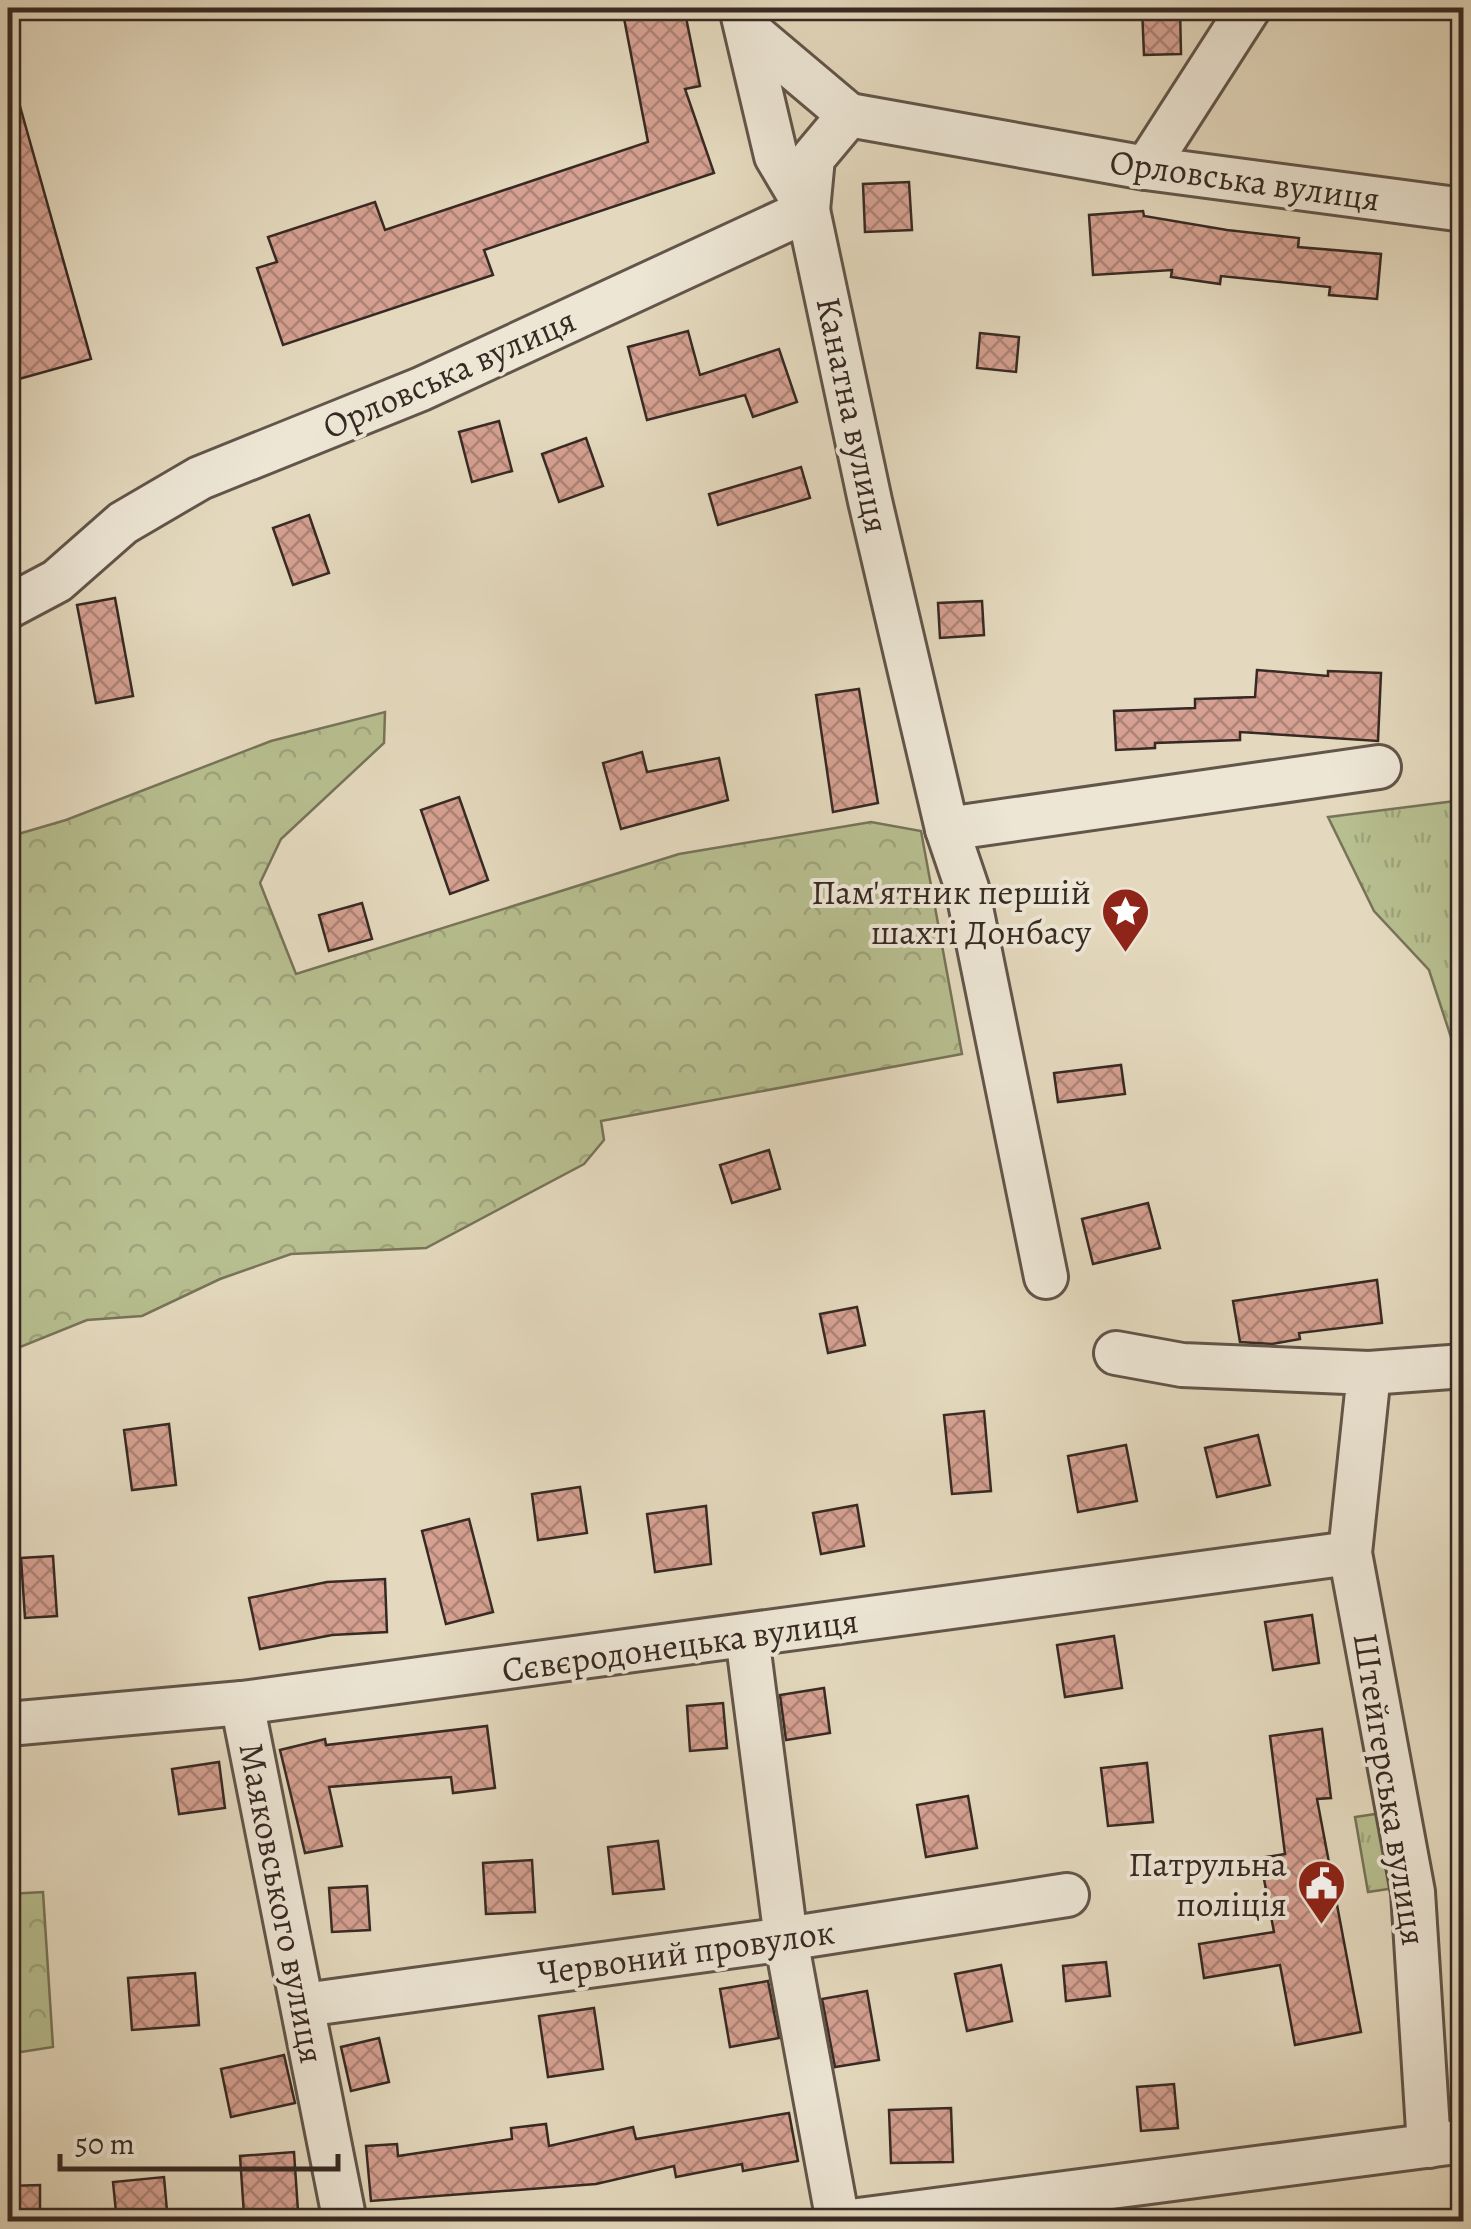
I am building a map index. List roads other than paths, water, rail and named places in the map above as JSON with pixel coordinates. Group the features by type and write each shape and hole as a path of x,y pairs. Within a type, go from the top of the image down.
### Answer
{"street":[{"path":"1146,168 1249,8"},
{"name":"Орловська вулиця","path":"744,18 849,115 1146,168 1464,210"},
{"name":"Канатна вулиця","path":"744,18 776,156 808,210 947,829 966,888 1046,1277"},
{"path":"808,210 813,158 849,115"},
{"name":"Орловська вулиця","path":"8,607 57,582 123,523 200,478 421,390 808,210"},
{"path":"947,829 1378,767"},
{"path":"1116,1353 1182,1366 1370,1373 1464,1366"},
{"name":"Штейгерська вулиця","path":"1370,1373 1350,1553 1413,1892 1454,2150"},
{"name":"Сєвєродонецька вулиця","path":"8,1724 242,1703 1350,1553"},
{"path":"747,1636 786,1939 841,2222 1454,2150"},
{"name":"Маяковського вулиця","path":"242,1703 345,2222"},
{"name":"Червоний провулок","path":"304,2005 1068,1896"}],"place":[{"name":"Пам'ятник першій шахті Донбасу","path":"1126,954"},
{"name":"Патрульна поліція","path":"1322,1926"}]}
